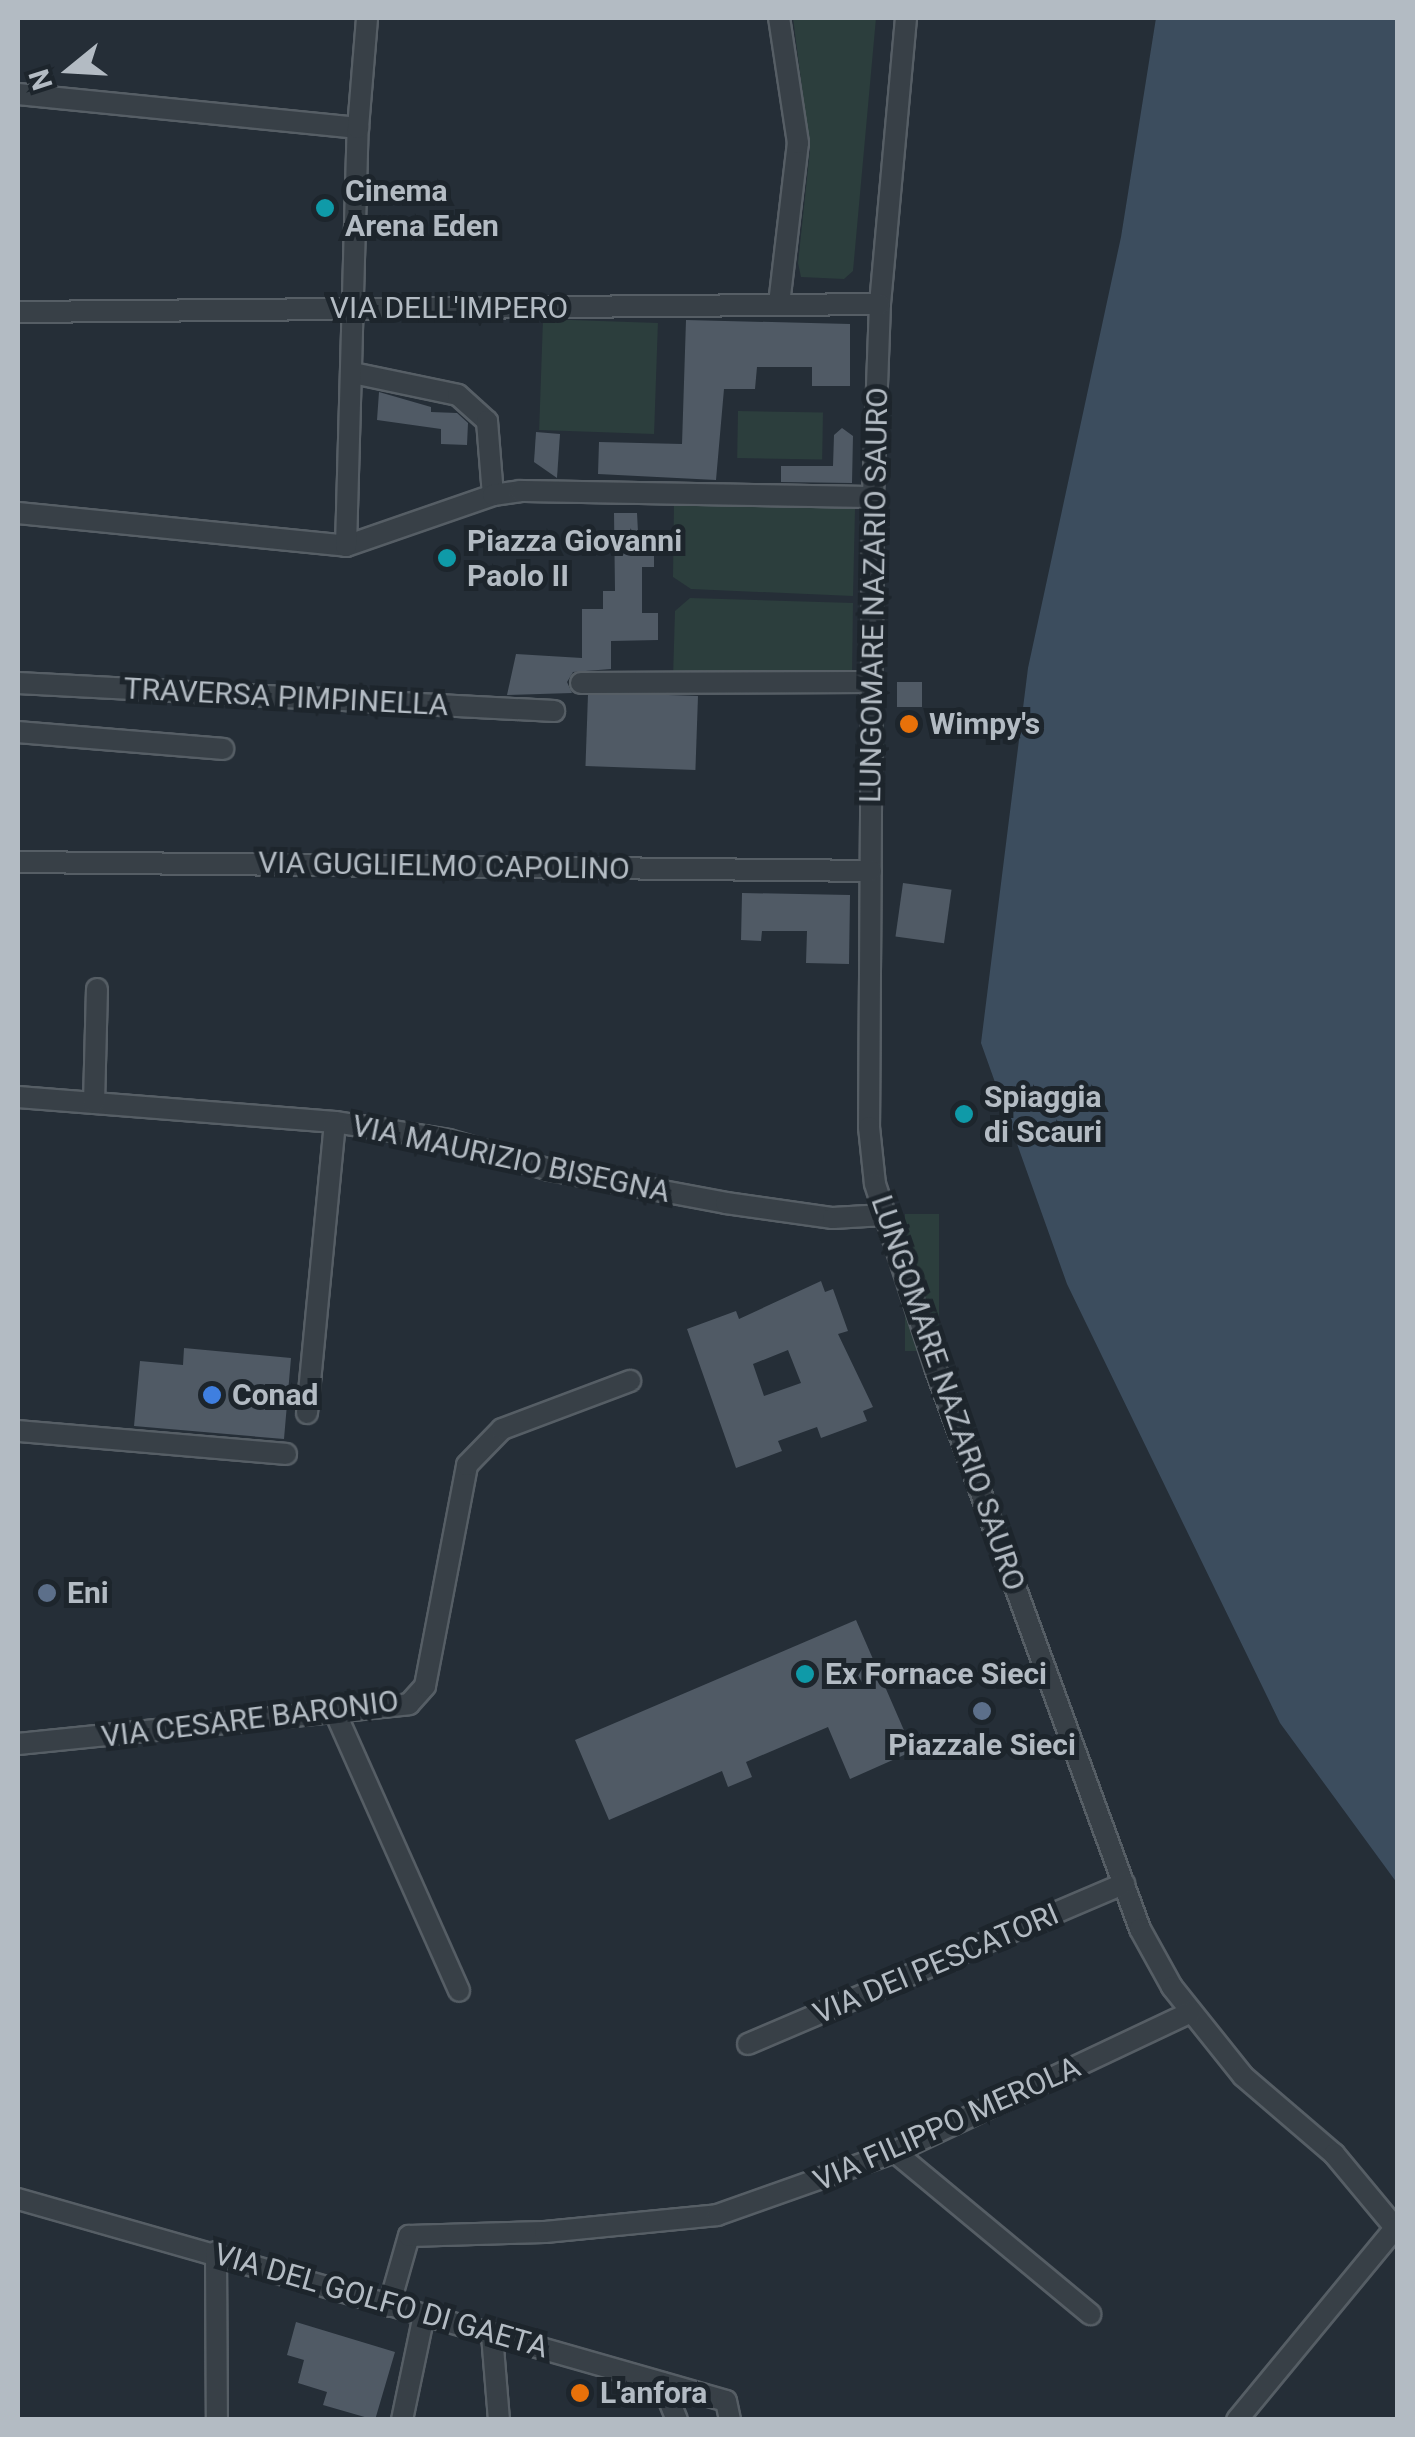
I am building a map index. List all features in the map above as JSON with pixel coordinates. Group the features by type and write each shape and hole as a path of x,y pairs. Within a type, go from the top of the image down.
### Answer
{"street":[{"path":"346,546 358,128 367,18"},
{"path":"779,18 798,143 779,304"},
{"name":"LUNGOMARE NAZARIO SAURO","path":"906,18 880,304 873,498 869,1127 884,1215 1140,1929 1192,2012 1243,2076 1334,2154 1396,2229"},
{"path":"18,94 358,128"},
{"name":"VIA DELL'IMPERO","path":"18,312 880,304"},
{"path":"353,373 458,395 487,420 493,495"},
{"path":"18,513 346,546 493,495 572,492 873,498"},
{"path":"581,684 870,682"},
{"name":"TRAVERSA PIMPINELLA","path":"18,683 554,712"},
{"path":"18,732 224,749"},
{"name":"VIA GUGLIELMO CAPOLINO","path":"18,862 870,871"},
{"path":"94,1103 97,990"},
{"name":"VIA MAURIZIO BISEGNA","path":"18,1097 335,1122 449,1140 550,1170 726,1203 833,1218 884,1215"},
{"path":"307,1413 335,1122"},
{"name":"VIA CESARE BARONIO","path":"18,1744 409,1704 425,1686 468,1465 502,1429 630,1381"},
{"path":"18,1432 286,1454"},
{"path":"335,1712 459,1991"},
{"name":"VIA DEI PESCATORI","path":"748,2044 1124,1884"},
{"name":"VIA FILIPPO MEROLA","path":"389,2306 408,2236 545,2232 717,2215 895,2152 1192,2012"},
{"path":"895,2152 1090,2314"},
{"name":"VIA DEL GOLFO DI GAETA","path":"18,2199 216,2252 389,2306 726,2401 730,2420"},
{"path":"1238,2420 1396,2229"},
{"path":"216,2252 217,2420"},
{"path":"402,2420 424,2316"},
{"path":"492,2335 499,2420"},
{"path":"662,2383 677,2420"}],"shaded area":[{"path":"793,18 876,18 853,271 844,279 801,277 798,263 810,150"},
{"path":"543,319 658,323 654,434 539,430"},
{"path":"738,411 823,412 822,459 737,458"},
{"path":"674,503 855,509 853,596 691,589 673,577"},
{"path":"690,598 853,603 852,678 673,678 675,611"},
{"path":"905,1214 939,1214 939,1351 905,1351"}],"water":[{"path":"1156,18 1397,18 1397,1883 1280,1723 1067,1284 981,1043 1028,668 1121,237"}],"building":[{"path":"686,320 850,324 850,386 812,386 812,367 757,367 755,389 724,389 716,480 598,474 599,442 682,444"},
{"path":"379,392 431,407 431,412 457,413 468,423 467,445 441,444 441,429 377,420"},
{"path":"842,428 853,436 852,483 781,482 781,466 833,466 834,435"},
{"path":"536,432 560,434 557,478 534,462"},
{"path":"614,513 637,513 638,532 654,532 654,567 642,567 642,613 658,613 658,640 611,641 611,669 573,672 567,682 572,693 507,695 516,654 582,658 582,609 603,609 603,591 615,591"},
{"path":"897,682 922,682 922,707 897,707"},
{"path":"588,692 698,696 695,770 585,766"},
{"path":"903,883 952,890 944,943 895,936"},
{"path":"742,893 850,895 849,964 806,963 807,931 762,931 761,941 741,940"},
{"path":"821,1281 825,1292 833,1289 848,1331 838,1334 873,1407 863,1411 867,1421 821,1438 817,1427 778,1441 782,1451 736,1468 687,1329 736,1311 739,1319","holes":["788,1350 801,1383 764,1396 753,1364"]},
{"name":"Conad","path":"184,1348 291,1358 284,1439 134,1426 140,1361 183,1365"},
{"name":"Ex Fornace Sieci","path":"856,1620 913,1751 850,1779 828,1727 746,1762 752,1777 728,1787 722,1771 609,1820 575,1740"},
{"path":"296,2322 395,2352 375,2420 323,2405 327,2392 298,2383 304,2360 287,2355"}],"place":[{"name":"Cinema Arena Eden","path":"325,208"},
{"name":"Piazza Giovanni Paolo II","path":"447,558"},
{"name":"Wimpy's","path":"909,724"},
{"name":"Spiaggia di Scauri","path":"964,1114"},
{"name":"Conad","path":"212,1395"},
{"name":"Eni","path":"47,1593"},
{"name":"Ex Fornace Sieci","path":"805,1674"},
{"name":"Piazzale Sieci","path":"982,1711"},
{"name":"L'anfora","path":"580,2393"}]}
